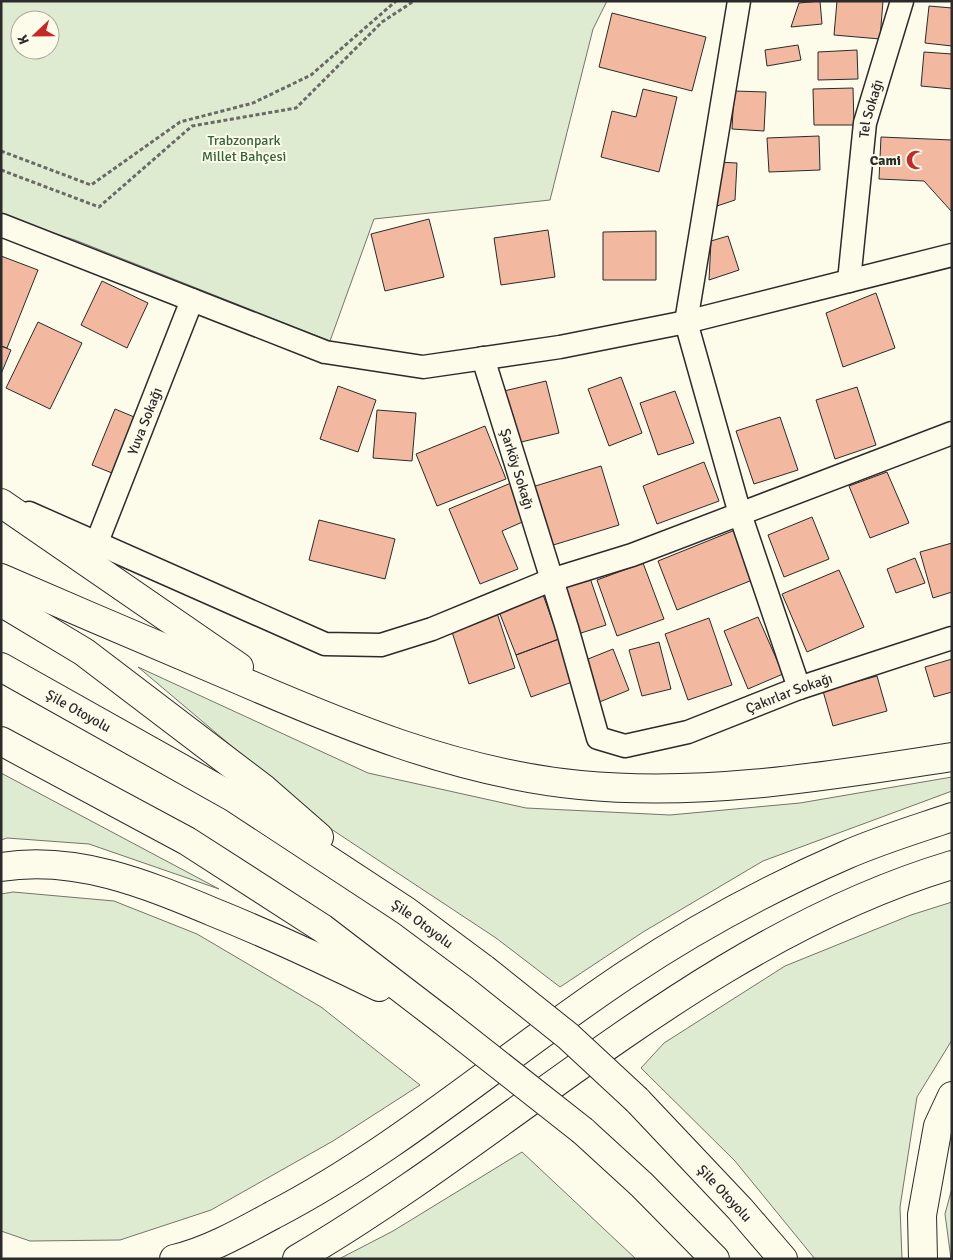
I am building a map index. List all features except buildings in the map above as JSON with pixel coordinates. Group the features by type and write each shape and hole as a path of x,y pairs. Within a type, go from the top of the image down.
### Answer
{"highway":[{"path":"1,502 290,702"},
{"path":"1,578 371,735 443,759 506,774 588,785 665,789 720,786 839,774 952,757"},
{"path":"1,602 84,652 248,777 406,911"},
{"name":"Şile Otoyolu","path":"1,667 234,798 406,911 484,969 568,1036 637,1100 783,1259"},
{"path":"1,741 187,841 322,928 442,1020 582,1132 642,1185 715,1259"},
{"path":"174,1259 244,1231 312,1195 396,1140 628,974 693,934 772,890 848,854 952,817"},
{"path":"1,867 23,864 64,865 109,873 162,891 292,943 442,1020"},
{"path":"297,1259 342,1232 438,1168 621,1035 731,964 799,928 871,894 952,865"},
{"path":"923,1259 922,1214 938,1126 952,1096"}],"street":[{"path":"739,1 686,322 740,514 799,688"},
{"name":"Tel Sokağı","path":"849,281 865,123 902,1"},
{"path":"1,225 325,352 423,367 560,347 686,322 952,256"},
{"name":"Yuva Sokağı","path":"96,542 192,300"},
{"name":"Şarköy Sokağı","path":"483,358 598,738 625,746"},
{"path":"1,502 325,644 381,645 432,629 551,580 632,555 952,433"},
{"name":"Çakırlar Sokağı","path":"625,746 688,732 799,688 952,638"}],"path":[{"path":"1,150 91,185 180,122 253,103 311,75 396,1"},
{"path":"1,170 99,207 192,126 296,108 382,22 414,1"}],"green space":[{"name":"Trabzonpark Millet Bahçesi","path":"1,1 607,1 593,29 550,200 374,219 330,341 75,240 1,216"},
{"path":"138,667 368,773 526,808 670,815 800,803 952,777 952,791 763,861 643,932 560,987 496,938 325,825"},
{"path":"1,773 219,889 89,844 7,838 1,840"},
{"path":"13,892 114,901 197,934 321,1007 420,1085 333,1141 211,1210 120,1240 30,1241 1,1231 1,894"},
{"path":"952,902 952,1040 917,1097 900,1207 902,1259 815,1259 735,1161 641,1068 664,1043 785,966 911,915"},
{"path":"522,1152 636,1259 339,1259 393,1231"},
{"path":"952,1188 952,1259 951,1259 945,1214"}],"place":[{"name":"Cami","path":"916,160"}]}
